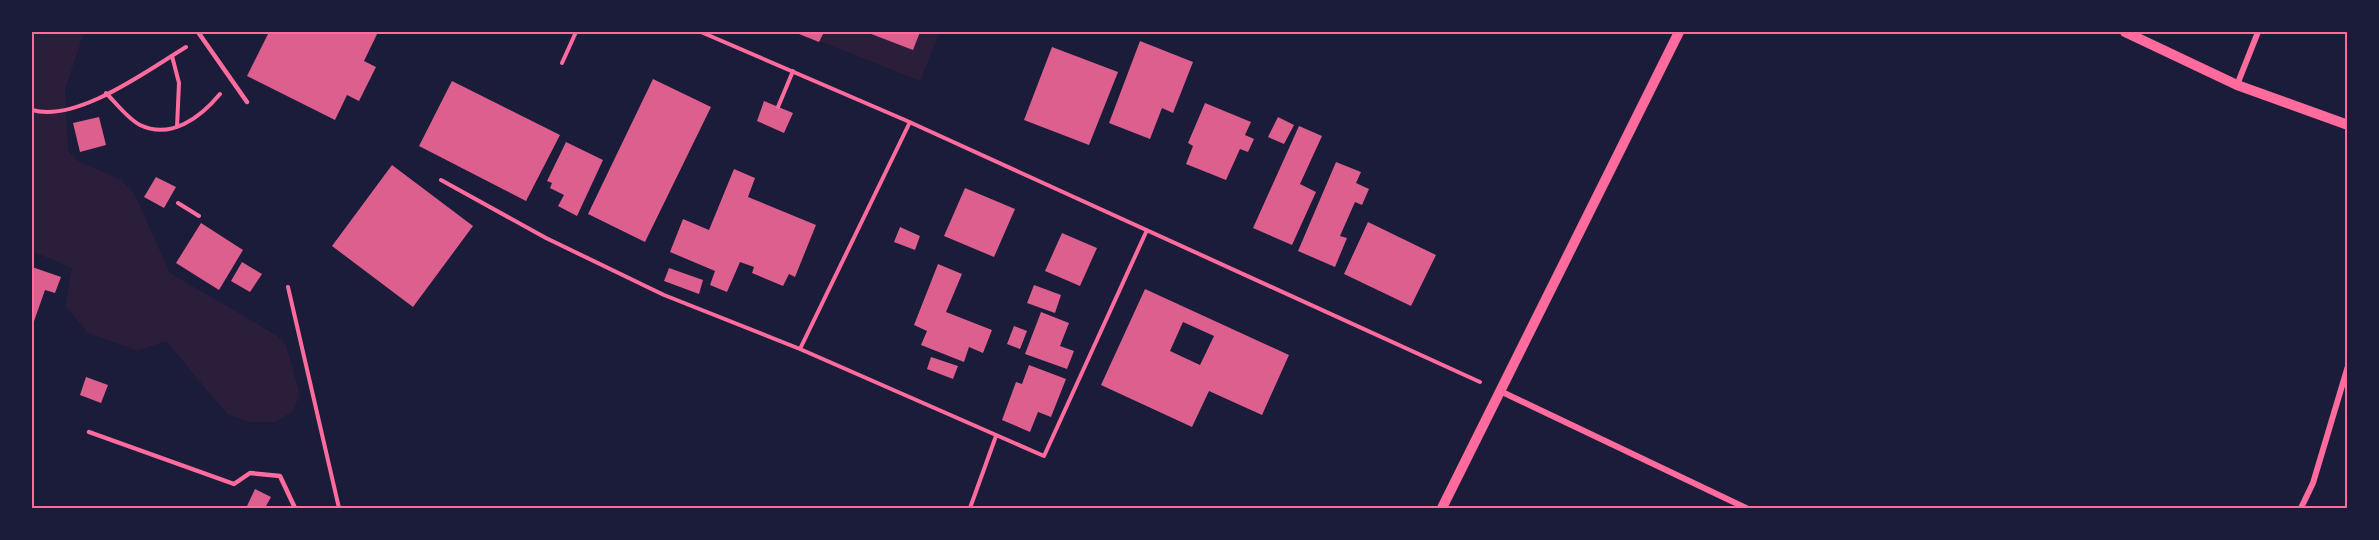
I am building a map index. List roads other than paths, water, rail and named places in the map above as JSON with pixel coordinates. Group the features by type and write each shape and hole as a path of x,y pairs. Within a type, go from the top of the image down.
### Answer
{"street":[{"path":"1442,508 1679,32"},
{"path":"2125,32 2237,85 2348,125"},
{"path":"2237,85 2258,32"},
{"path":"2301,508 2313,483 2348,366"},
{"path":"1499,390 1746,508"}],"lane":[{"path":"198,32 247,102"},
{"path":"89,432 234,484 250,473 280,476 295,508"}]}
